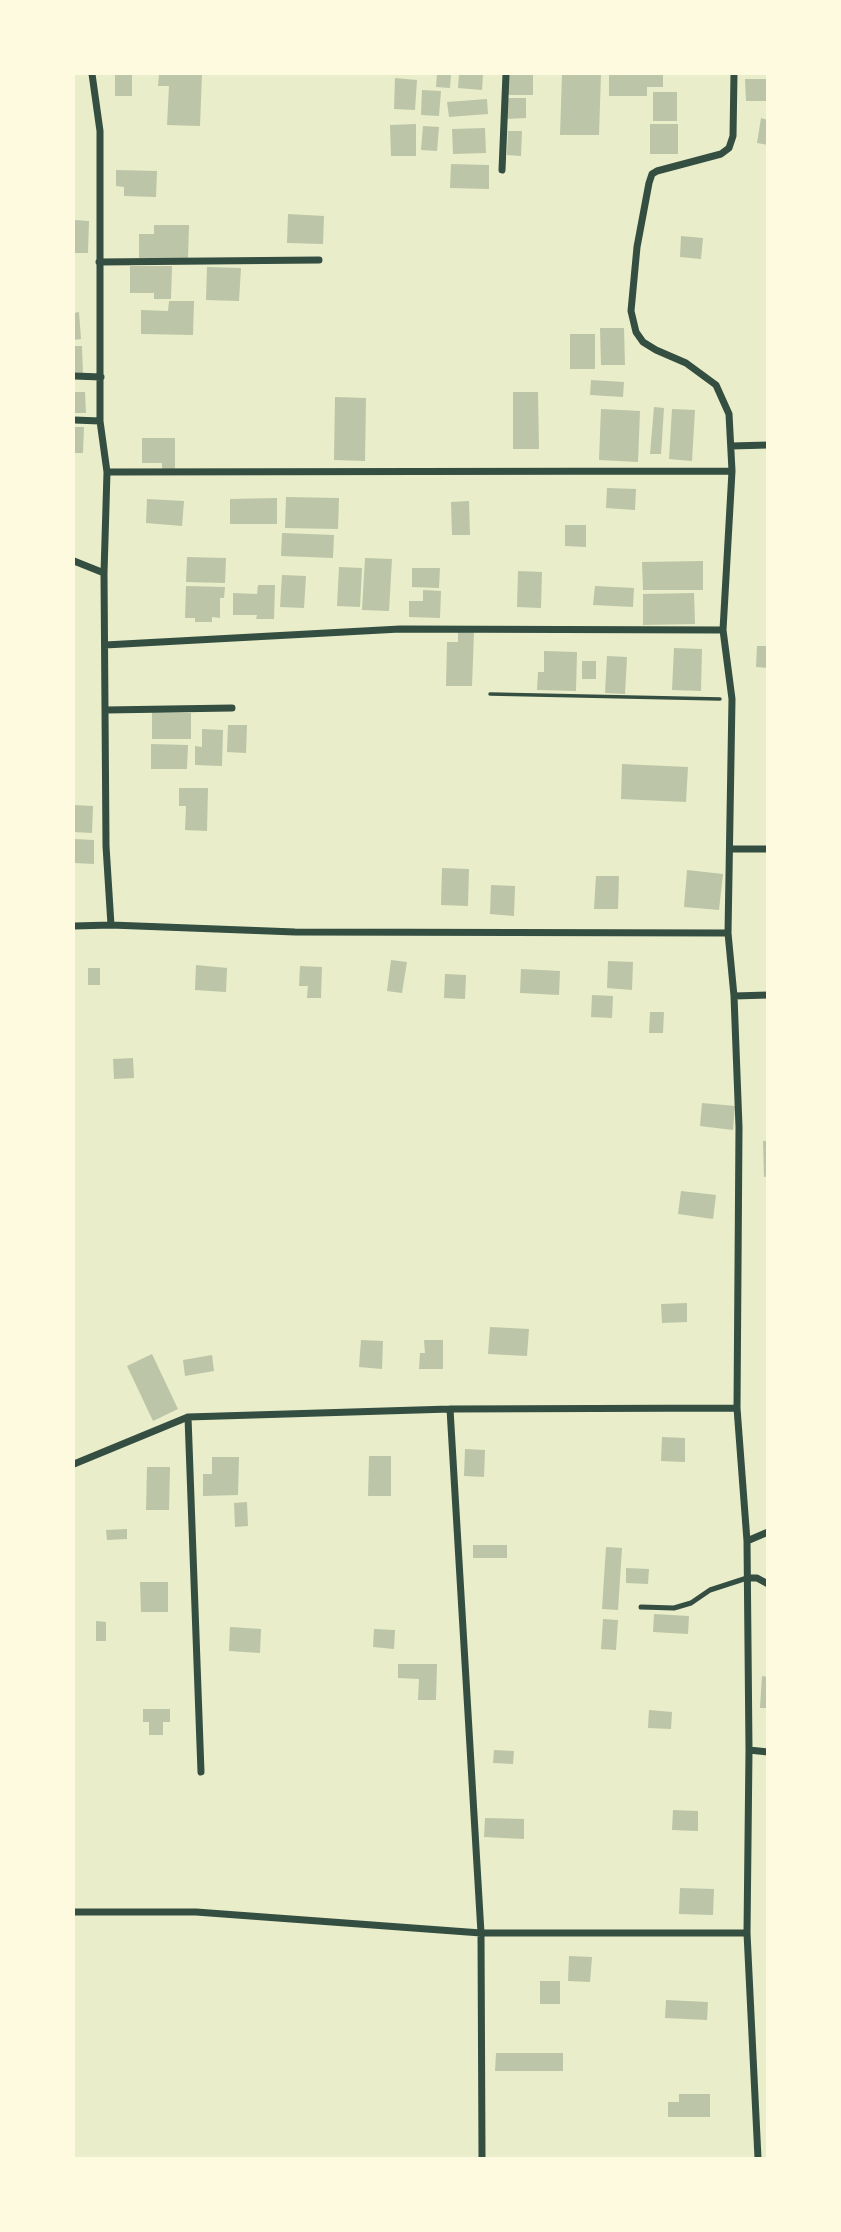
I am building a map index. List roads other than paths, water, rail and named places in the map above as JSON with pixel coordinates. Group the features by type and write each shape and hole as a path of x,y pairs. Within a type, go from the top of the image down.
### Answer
{"street":[{"path":"92,74 100,131 100,421 107,472 104,573 106,846 111,926"},
{"path":"502,170 506,74"},
{"path":"734,74 733,135 729,148 721,154 657,170 652,174 637,247 631,311 636,332 643,342 686,363 716,385 729,414 732,471 723,630 732,699 728,933 734,996 739,1127 737,1408 747,1541 747,1933 758,2158"},
{"path":"99,262 319,260"},
{"path":"74,376 101,377"},
{"path":"74,420 100,421"},
{"path":"731,446 768,445"},
{"path":"107,472 732,471"},
{"path":"74,561 104,573"},
{"path":"105,645 400,629 723,630"},
{"path":"106,710 232,708"},
{"path":"730,849 768,849"},
{"path":"74,926 295,932 728,933"},
{"path":"734,996 768,995"},
{"path":"74,1464 188,1417 450,1409 737,1408"},
{"path":"450,1409 481,1933 482,2158"},
{"path":"188,1417 201,1772"},
{"path":"747,1541 768,1532"},
{"path":"747,1578 757,1578 768,1584"},
{"path":"749,1750 768,1752"},
{"path":"74,1912 196,1912 481,1933 747,1933"}],"lane":[{"path":"641,1606 674,1608 691,1603 710,1590 747,1578"}]}
